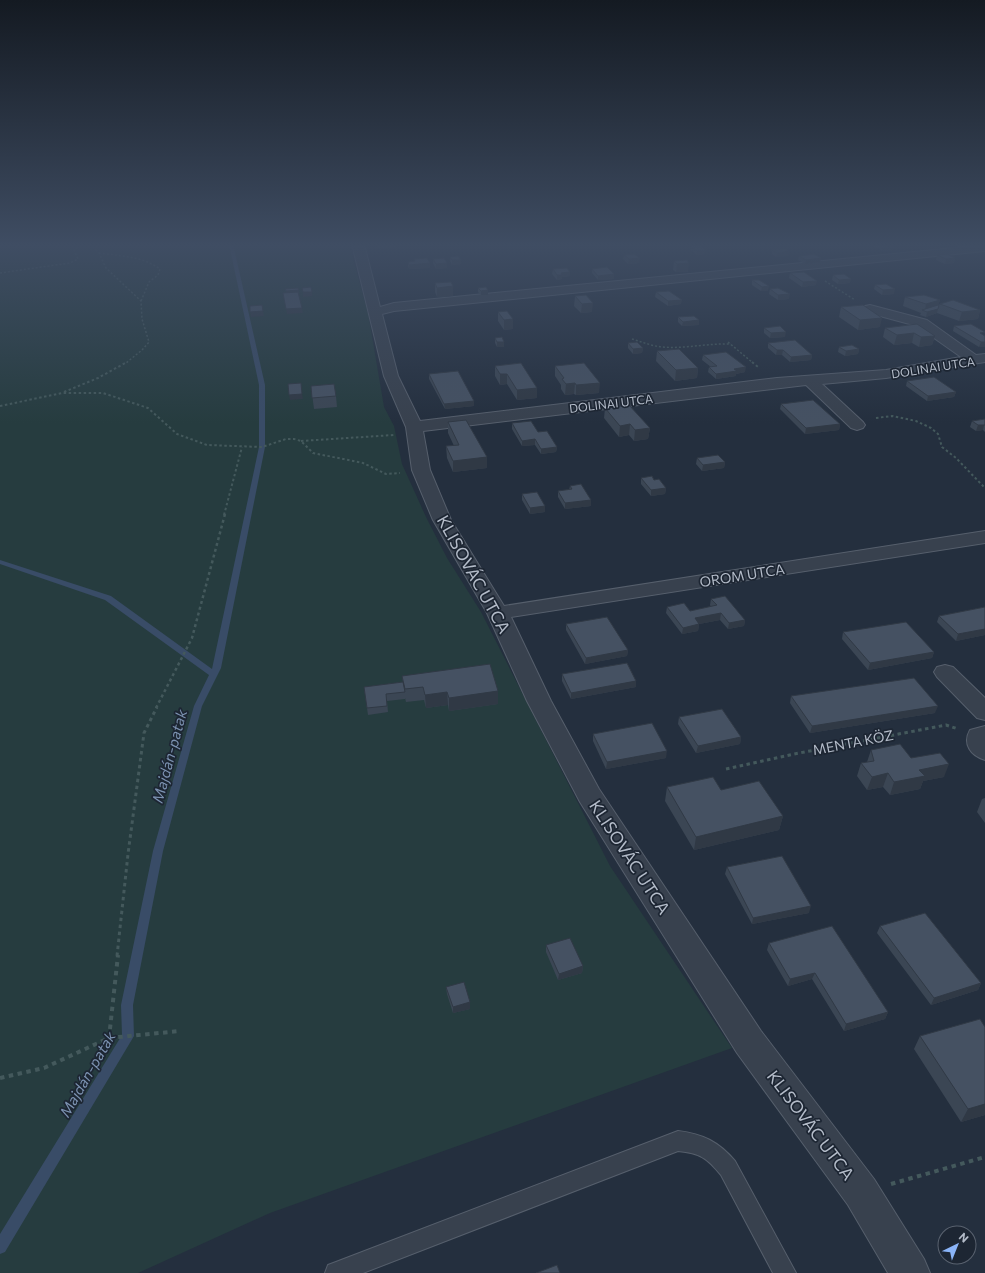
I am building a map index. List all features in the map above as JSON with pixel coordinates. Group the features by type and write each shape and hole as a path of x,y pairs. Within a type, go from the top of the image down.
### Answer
{"street":[{"name":"KLISOVÁC UTCA","path":"373,303 391,376 412,424 421,470 442,520 498,613 539,701 589,795 749,1042 861,1192 910,1273"},
{"path":"375,312 394,307 430,303"},
{"path":"870,309 922,324 979,359"},
{"name":"DOLINAI UTCA","path":"412,424 777,383 886,374 979,359"},
{"path":"809,380 855,422"},
{"name":"OROM UTCA","path":"498,613 985,537"},
{"path":"945,672 985,712"}],"lane":[{"path":"336,1273 678,1140 695,1142 707,1147 718,1155 728,1168 785,1273"}],"path":[{"path":"0,406 62,393 88,384 143,351 149,342 142,319 141,303"},
{"path":"632,339 661,347 685,347 713,343 730,344"},
{"path":"728,342 777,383"},
{"path":"62,393 103,393 148,408 178,434 207,445 262,447 286,439 301,441 412,424"},
{"path":"855,422 892,416 916,421 931,428 938,434 942,447 956,458 985,488"},
{"path":"301,441 313,453 363,463 386,474 421,470"},
{"path":"109,1038 128,854 144,733 192,638 242,447"},
{"name":"MENTA KÖZ","path":"726,769 893,734 946,725 983,741"},
{"path":"0,1078 44,1068 109,1038 180,1031"},
{"path":"861,1192 985,1157"}],"green space":[{"path":"0,303 365,303 384,407 394,426 402,464 426,517 447,558 481,612 610,866 732,1048 270,1213 138,1273 0,1273"}],"building":[{"path":"285,303 301,303 302,308 286,309"},
{"path":"962,303 980,310 962,312 940,304"},
{"path":"262,305 263,311 250,312 250,306"},
{"path":"863,305 882,318 860,320 841,307"},
{"path":"939,305 938,309 927,312 922,310"},
{"path":"507,311 513,319 504,320 498,312"},
{"path":"694,316 699,320 683,322 678,317"},
{"path":"917,324 935,336 921,337 914,333 897,335 885,328"},
{"path":"971,324 985,332 980,333 985,336 985,342 981,342 954,326"},
{"path":"780,326 786,332 771,333 764,328"},
{"path":"502,337 504,342 497,342 495,338"},
{"path":"795,340 812,355 791,357 783,350 777,350 768,343"},
{"path":"637,342 643,348 633,349 628,343"},
{"path":"852,345 859,349 846,351 839,347"},
{"path":"679,349 698,368 676,370 657,351"},
{"path":"726,352 746,367 734,369 737,371 716,374 709,367 717,366 703,355"},
{"path":"521,363 537,388 517,390 507,374 500,374 495,366"},
{"path":"584,363 600,383 576,385 575,383 566,384 562,379 564,378 555,366"},
{"path":"458,371 474,401 444,404 429,374"},
{"path":"934,377 956,392 928,396 907,381"},
{"path":"301,383 302,394 289,395 288,384"},
{"path":"334,384 336,396 312,398 311,386"},
{"path":"813,400 840,424 806,428 781,404"},
{"path":"629,405 650,428 635,430 630,424 620,426 605,408"},
{"path":"985,419 985,425 978,425 972,421"},
{"path":"466,420 487,457 453,461 446,446 459,445 448,422"},
{"path":"531,421 538,432 547,431 557,447 541,449 535,439 522,441 512,423"},
{"path":"718,455 725,462 703,465 697,458"},
{"path":"652,476 654,480 659,479 666,488 651,490 641,478"},
{"path":"581,484 591,500 565,503 558,491 572,489 570,486"},
{"path":"537,492 545,506 530,508 522,494"},
{"path":"725,596 745,620 729,623 721,613 695,618 699,624 683,628 667,607 684,603 690,611 717,605 711,599"},
{"path":"985,607 985,629 958,634 939,616"},
{"path":"607,617 628,650 586,658 566,624"},
{"path":"906,622 934,652 870,663 843,632"},
{"path":"627,663 636,681 571,693 562,674"},
{"path":"490,664 498,691 449,698 447,692 425,695 423,687 405,689 402,676"},
{"path":"914,678 938,706 812,726 791,696"},
{"path":"403,682 405,692 386,694 387,706 367,708 364,687"},
{"path":"722,709 741,737 698,746 679,717"},
{"path":"652,723 667,751 607,762 593,734"},
{"path":"900,744 911,758 940,753 949,764 919,770 925,776 894,782 888,773 872,777 861,763 874,761 871,750"},
{"path":"713,777 721,790 759,781 783,816 696,837 667,787"},
{"path":"782,856 811,906 753,918 727,867"},
{"path":"925,913 981,983 934,998 880,926"},
{"path":"832,926 888,1012 846,1024 815,973 790,979 769,943"},
{"path":"570,938 583,966 559,974 546,945"},
{"path":"464,982 470,1002 453,1007 446,987"},
{"path":"980,1019 985,1027 985,1104 968,1109 920,1036"},
{"path":"557,1265 560,1273 536,1273"}],"waterway":[{"name":"Majdán-patak","path":"214,674 217,668 262,447 262,385 244,303"},
{"path":"0,562 108,598 214,674"},
{"name":"Majdán-patak","path":"0,1247 128,1036 127,1005 158,851 198,706 214,674"}]}
